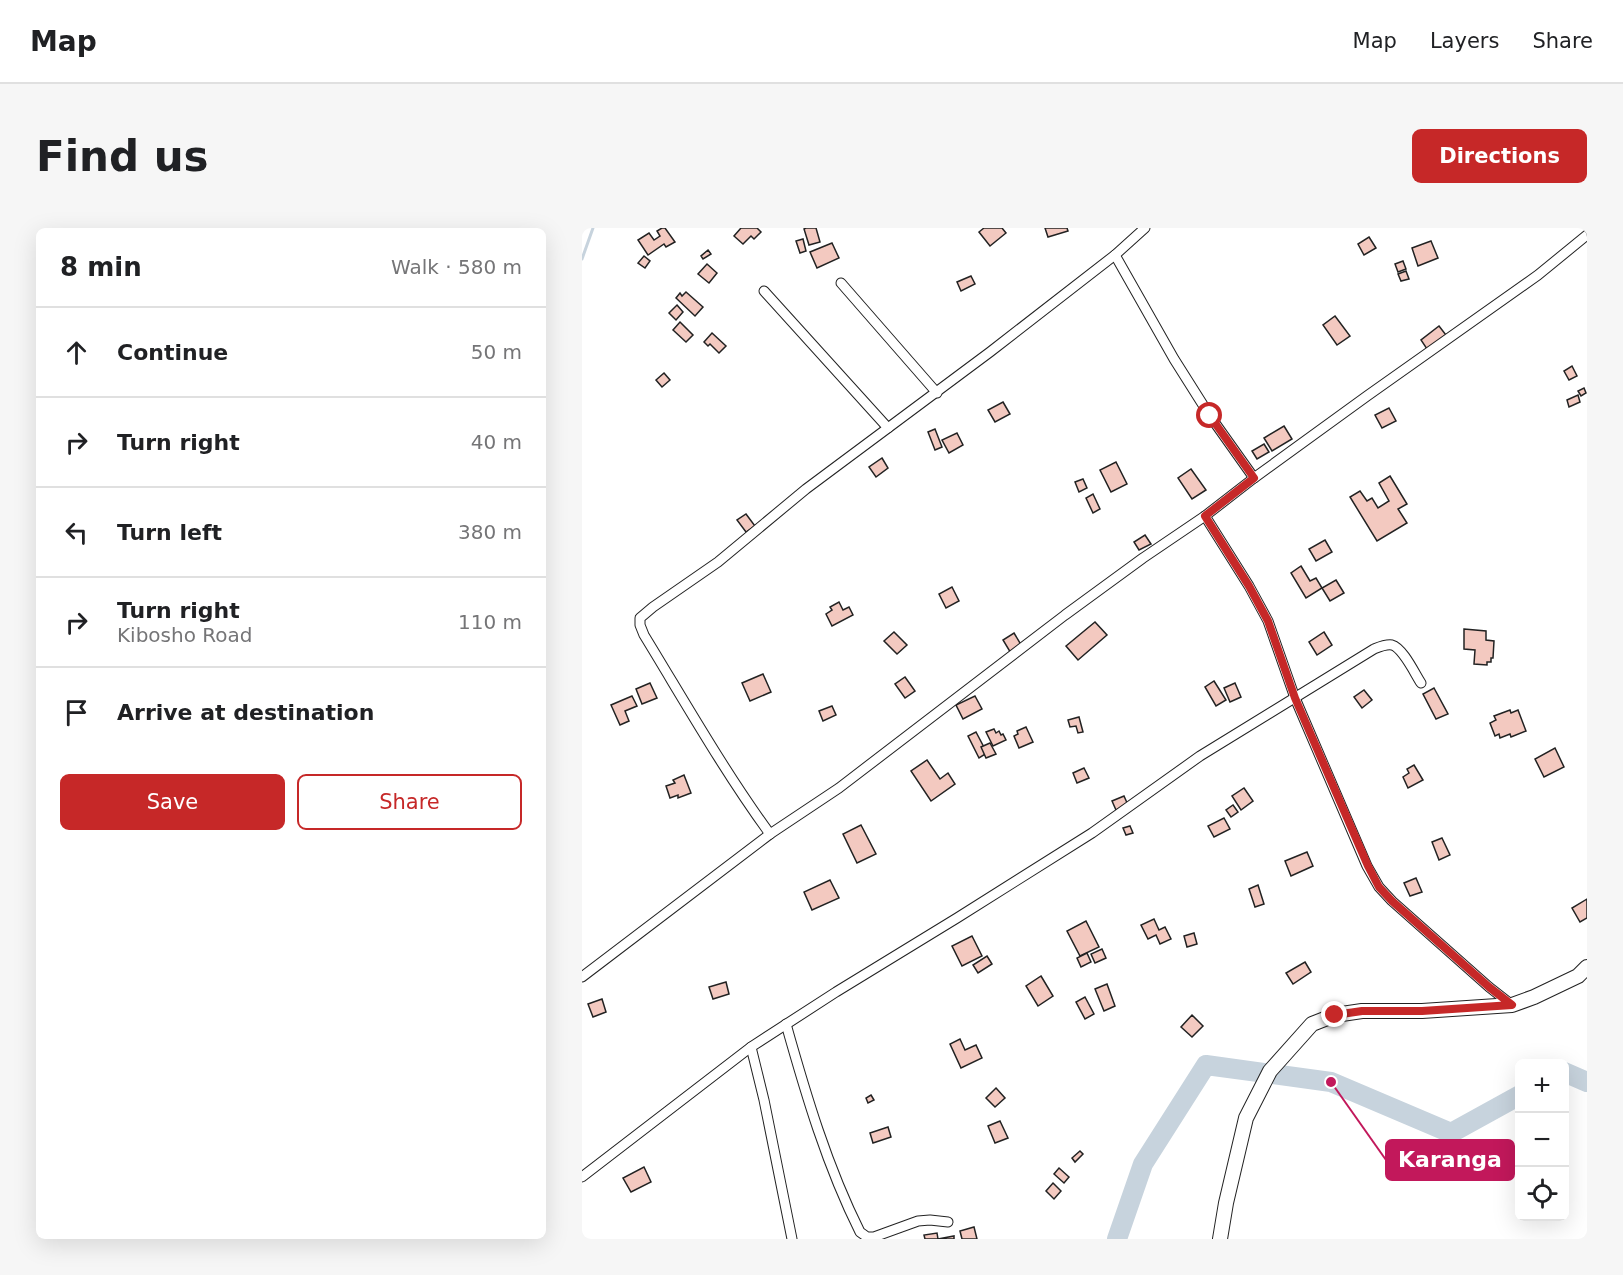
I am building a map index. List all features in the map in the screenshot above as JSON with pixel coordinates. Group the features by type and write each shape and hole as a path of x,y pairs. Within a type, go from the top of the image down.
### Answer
{"main road":[{"path":"1220,1239 1246,1118 1270,1071 1312,1024 1335,1015 1362,1011 1422,1011 1512,1005 1578,976 1587,967"}],"street":[{"path":"770,834 742,795 644,635 640,618 718,562 806,489 937,393 1115,255 1142,229"},
{"path":"582,977 770,834 839,788 1065,615 1538,275 1587,236"},
{"path":"1115,255 1174,359 1210,416 1254,478"},
{"path":"841,283 937,393"},
{"path":"764,291 888,428"},
{"path":"1205,516 1268,621 1295,698 1364,858 1379,887 1392,901 1512,1005"},
{"path":"582,1177 751,1047 1092,832 1200,756 1374,649 1393,645 1401,651 1421,683"},
{"path":"786,1024 802,1084 826,1152 860,1232 867,1237 874,1237 918,1221 948,1222"},
{"path":"751,1047 792,1239"}],"building":[{"path":"665,228 675,242 666,247 664,244 648,255 638,240 649,233 654,240 660,236 657,231"},
{"path":"741,228 757,228 761,232 754,239 751,236 743,244 734,236"},
{"path":"816,228 820,242 809,245 804,229"},
{"path":"984,228 1002,228 1006,233 990,246 979,232"},
{"path":"1045,228 1067,228 1068,231 1048,237"},
{"path":"1369,237 1376,248 1364,255 1358,244"},
{"path":"803,239 806,251 800,253 796,241"},
{"path":"1431,241 1438,258 1418,266 1412,248"},
{"path":"832,243 839,258 817,268 810,252"},
{"path":"708,250 711,254 703,259 701,256"},
{"path":"644,256 650,261 645,268 638,263"},
{"path":"1403,261 1406,269 1398,272 1395,264"},
{"path":"707,264 717,273 709,283 698,274"},
{"path":"1406,271 1409,279 1401,281 1398,274"},
{"path":"971,276 975,284 961,291 957,282"},
{"path":"686,292 703,307 695,316 676,298 680,293 682,296"},
{"path":"677,305 683,312 676,320 669,313"},
{"path":"1335,316 1350,336 1337,345 1323,325"},
{"path":"680,322 693,335 686,342 673,330"},
{"path":"1439,326 1446,335 1427,349 1421,340"},
{"path":"712,333 726,346 719,353 710,344 708,346 704,342"},
{"path":"1572,366 1577,376 1569,380 1564,371"},
{"path":"664,373 670,380 662,387 656,380"},
{"path":"1584,388 1586,393 1581,396 1578,391"},
{"path":"1578,395 1580,402 1569,407 1567,400"},
{"path":"1003,402 1010,414 995,422 988,410"},
{"path":"1389,408 1396,421 1382,428 1375,415"},
{"path":"1284,426 1292,439 1272,451 1264,438"},
{"path":"935,429 942,447 935,450 928,432"},
{"path":"957,433 963,445 949,453 942,440"},
{"path":"1264,444 1269,452 1257,459 1252,451"},
{"path":"882,458 888,468 876,477 869,467"},
{"path":"1116,462 1127,484 1111,492 1100,470"},
{"path":"1191,469 1206,490 1192,499 1178,478"},
{"path":"1390,476 1407,504 1398,509 1407,523 1377,541 1350,497 1360,491 1367,501 1372,498 1378,508 1389,501 1379,483"},
{"path":"1083,479 1087,488 1079,492 1075,482"},
{"path":"1093,494 1100,509 1093,513 1086,498"},
{"path":"746,514 755,526 746,532 737,520"},
{"path":"1145,535 1151,544 1139,550 1134,542"},
{"path":"1325,540 1332,552 1316,561 1309,549"},
{"path":"1301,566 1310,581 1316,578 1322,588 1306,598 1291,573"},
{"path":"1336,580 1344,593 1330,601 1322,588"},
{"path":"952,587 959,601 946,608 939,594"},
{"path":"839,602 843,610 849,607 853,615 832,626 826,614 832,610 830,607"},
{"path":"1095,622 1107,635 1078,660 1066,646"},
{"path":"1464,629 1486,631 1486,640 1494,641 1493,658 1491,662 1487,662 1487,665 1474,664 1475,650 1464,649"},
{"path":"894,632 907,645 897,654 884,641"},
{"path":"1324,632 1332,645 1317,655 1309,642"},
{"path":"1014,633 1023,648 1012,655 1003,640"},
{"path":"763,674 771,692 750,701 742,683"},
{"path":"905,677 915,691 905,698 895,684"},
{"path":"1214,681 1226,700 1216,706 1205,687"},
{"path":"650,683 657,698 642,704 636,689"},
{"path":"1235,683 1241,697 1230,702 1224,688"},
{"path":"1434,688 1448,714 1436,719 1423,694"},
{"path":"1364,690 1372,700 1362,708 1354,697"},
{"path":"632,696 637,706 625,711 629,721 620,725 611,705"},
{"path":"975,696 982,709 963,719 956,705"},
{"path":"832,706 836,715 823,721 819,711"},
{"path":"1510,710 1511,713 1518,710 1526,731 1511,737 1510,734 1500,738 1499,734 1495,736 1490,723 1496,720 1494,716"},
{"path":"1079,717 1083,732 1078,733 1076,726 1070,727 1068,720"},
{"path":"1026,727 1033,742 1019,748 1014,736 1018,734 1017,731"},
{"path":"994,729 996,733 999,731 1001,735 1003,734 1006,740 993,746 986,732"},
{"path":"976,732 987,753 979,758 968,736"},
{"path":"990,743 996,754 986,758 981,747"},
{"path":"1555,748 1564,767 1544,777 1535,759"},
{"path":"927,760 940,779 948,773 955,784 931,801 911,771"},
{"path":"1414,765 1423,780 1408,788 1403,777 1409,773 1407,769"},
{"path":"1084,768 1089,778 1077,783 1073,773"},
{"path":"684,775 691,793 678,798 678,795 670,798 666,786 675,783 673,780"},
{"path":"1244,788 1253,801 1241,810 1232,796"},
{"path":"1124,796 1128,805 1116,810 1112,801"},
{"path":"1233,805 1238,812 1231,817 1226,810"},
{"path":"1224,818 1230,829 1214,837 1208,826"},
{"path":"861,825 876,854 857,863 843,834"},
{"path":"1130,826 1133,833 1126,835 1123,828"},
{"path":"1442,838 1450,855 1439,860 1432,842"},
{"path":"1307,852 1313,866 1291,876 1285,861"},
{"path":"1416,878 1422,892 1410,896 1404,883"},
{"path":"830,880 839,898 812,910 804,892"},
{"path":"1258,885 1264,904 1255,907 1249,889"},
{"path":"1587,899 1587,918 1580,922 1572,908"},
{"path":"1154,919 1159,930 1165,927 1171,939 1160,944 1156,935 1148,939 1141,925"},
{"path":"1086,921 1099,947 1080,956 1067,931"},
{"path":"1194,933 1197,944 1187,947 1184,936"},
{"path":"972,936 982,956 962,966 952,946"},
{"path":"1102,949 1106,958 1095,963 1091,954"},
{"path":"1087,953 1091,962 1081,967 1077,958"},
{"path":"987,956 992,964 978,973 973,965"},
{"path":"1305,962 1311,972 1293,984 1286,973"},
{"path":"1041,976 1053,996 1038,1006 1026,986"},
{"path":"726,982 729,994 713,999 709,987"},
{"path":"1107,984 1115,1006 1104,1011 1095,989"},
{"path":"1085,997 1094,1014 1085,1019 1076,1002"},
{"path":"602,999 606,1012 593,1017 588,1004"},
{"path":"1192,1015 1203,1026 1192,1037 1181,1027"},
{"path":"960,1039 965,1050 976,1045 982,1058 961,1068 950,1044"},
{"path":"996,1088 1005,1098 995,1107 986,1098"},
{"path":"871,1095 874,1100 868,1103 866,1098"},
{"path":"1000,1121 1008,1138 995,1143 988,1126"},
{"path":"888,1127 891,1137 873,1143 870,1133"},
{"path":"1080,1151 1083,1154 1075,1162 1072,1158"},
{"path":"644,1167 651,1182 631,1192 623,1178"},
{"path":"1059,1168 1069,1177 1064,1183 1054,1174"},
{"path":"1053,1183 1061,1191 1054,1199 1046,1191"},
{"path":"974,1227 977,1239 962,1239 960,1231"},
{"path":"937,1233 938,1239 925,1239 924,1235"},
{"path":"954,1236 954,1239 938,1239"}],"waterway":[{"path":"582,259 593,228"},
{"path":"1117,1239 1143,1164 1206,1065 1331,1082 1451,1133 1515,1098"},
{"path":"1569,1074 1587,1082"}],"place":[{"name":"Karanga","path":"1331,1082"}],"route":[{"path":"1210,416 1254,478 1205,516 1268,621 1295,698 1368,866 1379,887 1392,901 1512,1005 1422,1011 1362,1011 1335,1015"}]}
